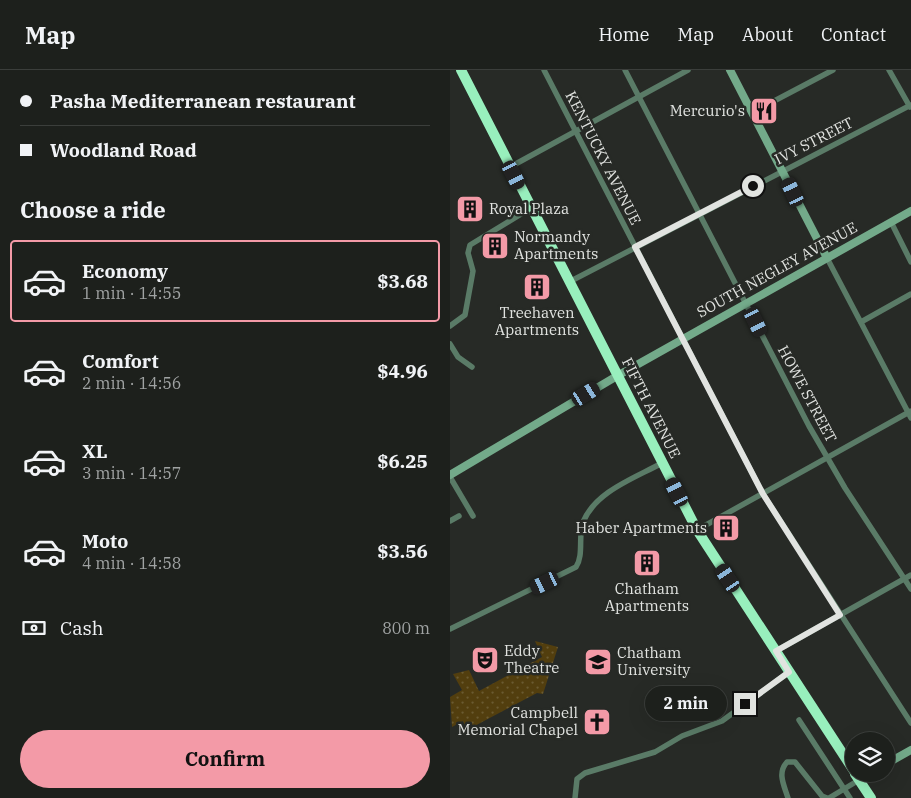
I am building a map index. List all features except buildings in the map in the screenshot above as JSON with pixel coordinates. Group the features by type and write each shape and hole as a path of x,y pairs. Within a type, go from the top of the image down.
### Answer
{"highway":[{"name":"FIFTH AVENUE","path":"460,70 697,530 845,758"},
{"name":"FIFTH AVENUE","path":"861,782 871,798"}],"street":[{"name":"KENTUCKY AVENUE","path":"544,70 763,494 911,723"},
{"name":"HOWE STREET","path":"625,70 826,458 911,589"},
{"path":"510,167 688,70"},
{"path":"697,530 826,458 910,414 730,70"},
{"path":"753,112 833,70"},
{"path":"889,70 910,106"},
{"name":"IVY STREET","path":"569,282 910,106"},
{"path":"450,326 465,315 473,271 468,253 470,245 531,208"},
{"name":"SOUTH NEGLEY AVENUE","path":"450,476 617,376 911,211"},
{"path":"891,222 911,262"},
{"path":"861,322 911,294"},
{"path":"450,344 458,357 472,367"},
{"path":"450,629 576,568 579,562 579,540 583,522 592,508 612,490 662,463"},
{"path":"450,476 473,516"},
{"path":"450,521 459,516"},
{"path":"776,651 911,575"},
{"path":"575,798 578,778 585,773 655,752 682,736 722,721 789,672"},
{"path":"799,720 850,798"},
{"path":"895,759 911,750"},
{"path":"788,798 781,774 782,767 787,762 795,762 822,796 828,798 844,789 850,782"}],"shaded area":[{"path":"535,641 558,647 543,694 537,693 467,730 463,721 452,727 450,697 462,690 453,674 469,670 479,691 542,657"}],"place":[{"name":"Mercurio's","path":"764,111"},
{"name":"Royal Plaza","path":"470,209"},
{"name":"Normandy Apartments","path":"495,246"},
{"name":"Treehaven Apartments","path":"537,287"},
{"name":"Haber Apartments","path":"726,528"},
{"name":"Chatham Apartments","path":"647,563"},
{"name":"Eddy Theatre","path":"485,660"},
{"name":"Chatham University","path":"598,662"},
{"name":"Campbell Memorial Chapel","path":"597,722"}],"route":[{"path":"745,704 789,672 776,651 840,615 763,494 635,247 753,186"}]}
